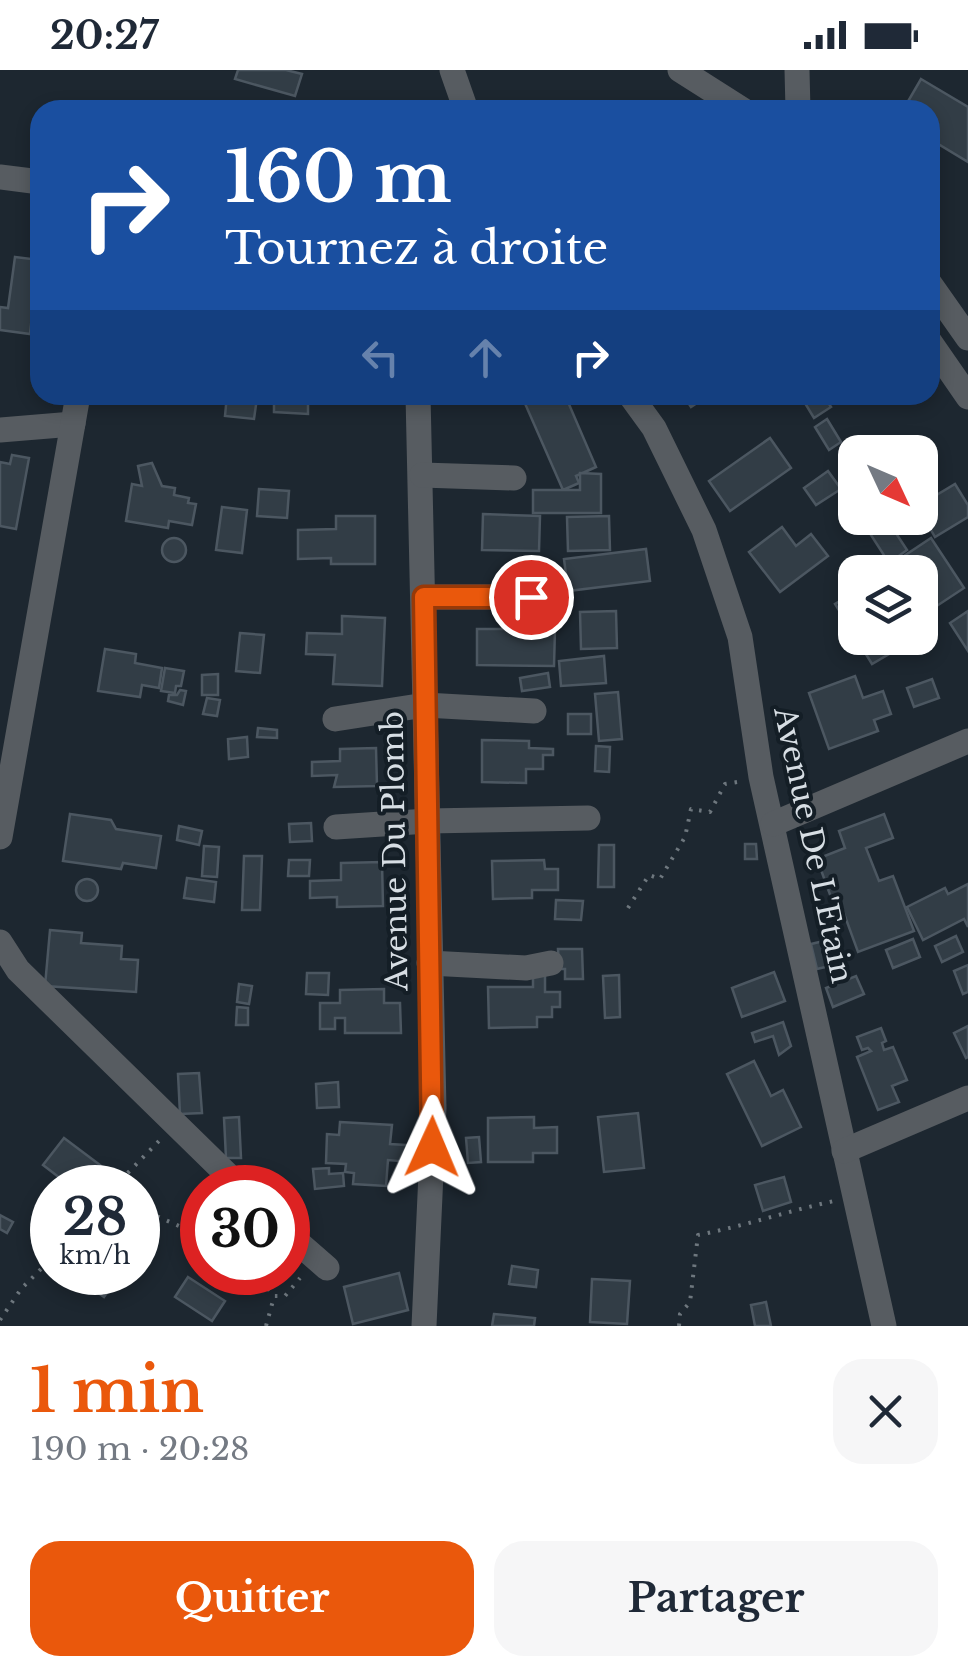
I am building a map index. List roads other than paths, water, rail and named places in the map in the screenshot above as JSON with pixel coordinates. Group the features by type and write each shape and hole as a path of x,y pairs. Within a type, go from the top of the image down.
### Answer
{"street":[{"path":"452,70 462,100"},
{"path":"680,70 725,100"},
{"path":"797,70 798,100"},
{"path":"0,178 30,181"},
{"path":"940,298 968,338"},
{"path":"940,354 964,384"},
{"path":"0,837 76,405"},
{"name":"Avenue Du Plomb","path":"418,405 434,1108 425,1316"},
{"name":"Avenue De L'Etain","path":"637,405 654,428 704,530 740,637 762,777 884,1326"},
{"path":"0,430 73,424"},
{"path":"422,475 514,478"},
{"path":"424,597 531,597"},
{"path":"334,720 425,705 534,711"},
{"path":"773,824 968,740"},
{"path":"336,826 588,818"},
{"path":"0,942 18,970 217,1165"},
{"path":"429,963 526,968 552,962"},
{"path":"844,1150 968,1098"},
{"path":"310,1253 327,1268"}]}
